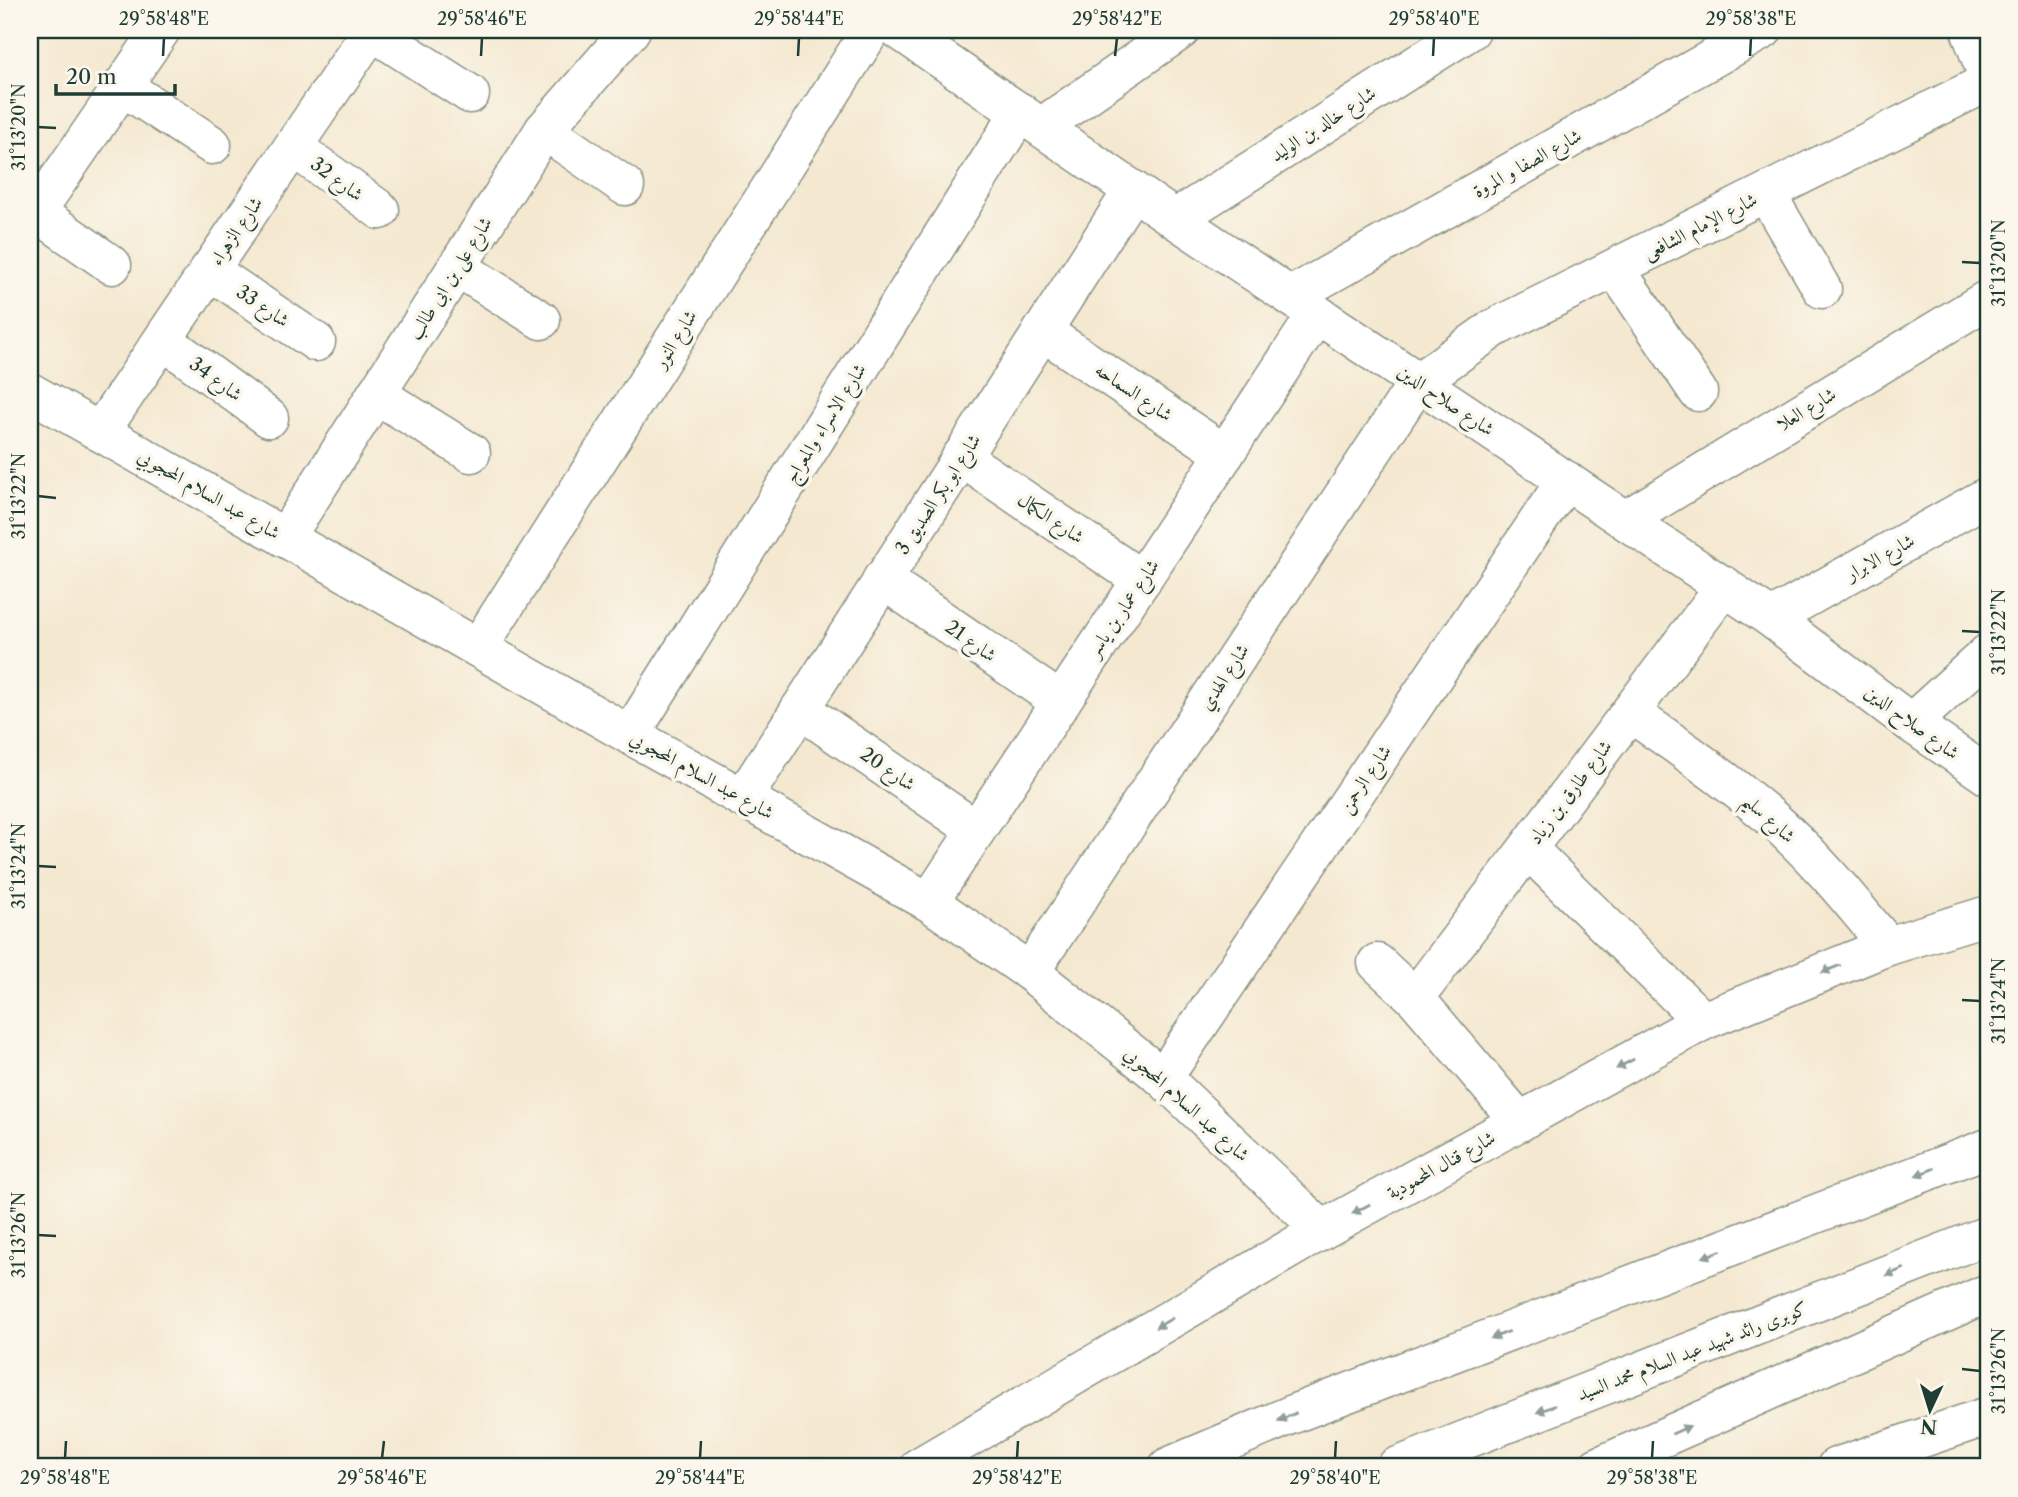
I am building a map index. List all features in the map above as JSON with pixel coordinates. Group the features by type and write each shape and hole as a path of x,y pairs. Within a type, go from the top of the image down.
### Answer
{"street":[{"path":"112,265 33,217 160,30"},
{"path":"372,30 470,94"},
{"name":"شارع الزهراء","path":"100,432 372,30"},
{"name":"شارع على بن ابى طالب","path":"285,538 544,130 631,30"},
{"name":"شارع النور","path":"478,648 871,30"},
{"name":"شارع صلاح الدين","path":"899,30 1175,219 1725,586 1988,776"},
{"path":"1030,120 1181,30"},
{"name":"شارع خالد بن الوليد","path":"1175,219 1471,30"},
{"name":"شارع الصفا و المروة","path":"1304,305 1763,30"},
{"path":"1977,31 1988,76"},
{"name":"شارع الإمام الشافعى","path":"1418,382 1494,328 1988,82"},
{"path":"122,86 212,145"},
{"name":"شارع الاسراء والمعراج","path":"630,735 1030,120"},
{"path":"544,130 625,187"},
{"name":"شارع 32","path":"293,147 380,210"},
{"name":"شارع ابو بكر الصديق 3","path":"743,798 1133,190"},
{"path":"1766,193 1822,289"},
{"path":"457,267 541,320"},
{"path":"1615,268 1698,392"},
{"name":"شارع 33","path":"209,270 316,342"},
{"name":"شارع العلا","path":"1625,520 1988,299"},
{"name":"شارع عمار بن ياسر","path":"929,902 1225,454 1304,305"},
{"name":"شارع السماحه","path":"1042,331 1225,454"},
{"name":"شارع 34","path":"163,340 269,418"},
{"name":"شارع الهدي","path":"1030,972 1418,382"},
{"name":"شارع عبد السلام المحجوبي","path":"30,392 630,735 929,902 1030,972 1163,1078 1322,1230"},
{"path":"376,394 471,453"},
{"name":"شارع الكمال","path":"961,457 1142,580"},
{"name":"شارع الرحمن","path":"1163,1078 1566,480"},
{"name":"شارع الابرار","path":"1771,618 1988,496"},
{"name":"شارع 21","path":"882,579 1060,702"},
{"name":"شارع طارق بن زياد","path":"1415,998 1725,586"},
{"path":"1912,723 1988,653"},
{"name":"شارع 20","path":"800,709 976,830"},
{"name":"شارع سليم","path":"1630,713 1703,762 1770,817 1832,878 1888,946"},
{"path":"1528,849 1703,1021"},
{"name":"شارع قنال المحمودية","path":"919,1467 1322,1230 1703,1021 1888,946 1988,915"},
{"path":"1377,963 1415,998 1520,1122"},
{"path":"1168,1467 1298,1412 1988,1148"},
{"name":"كوبرى رائد شهيد عبد السلام محمد السيد","path":"1396,1467 1973,1241"},
{"path":"1597,1467 1988,1293"},
{"path":"1836,1467 1988,1416"}]}
